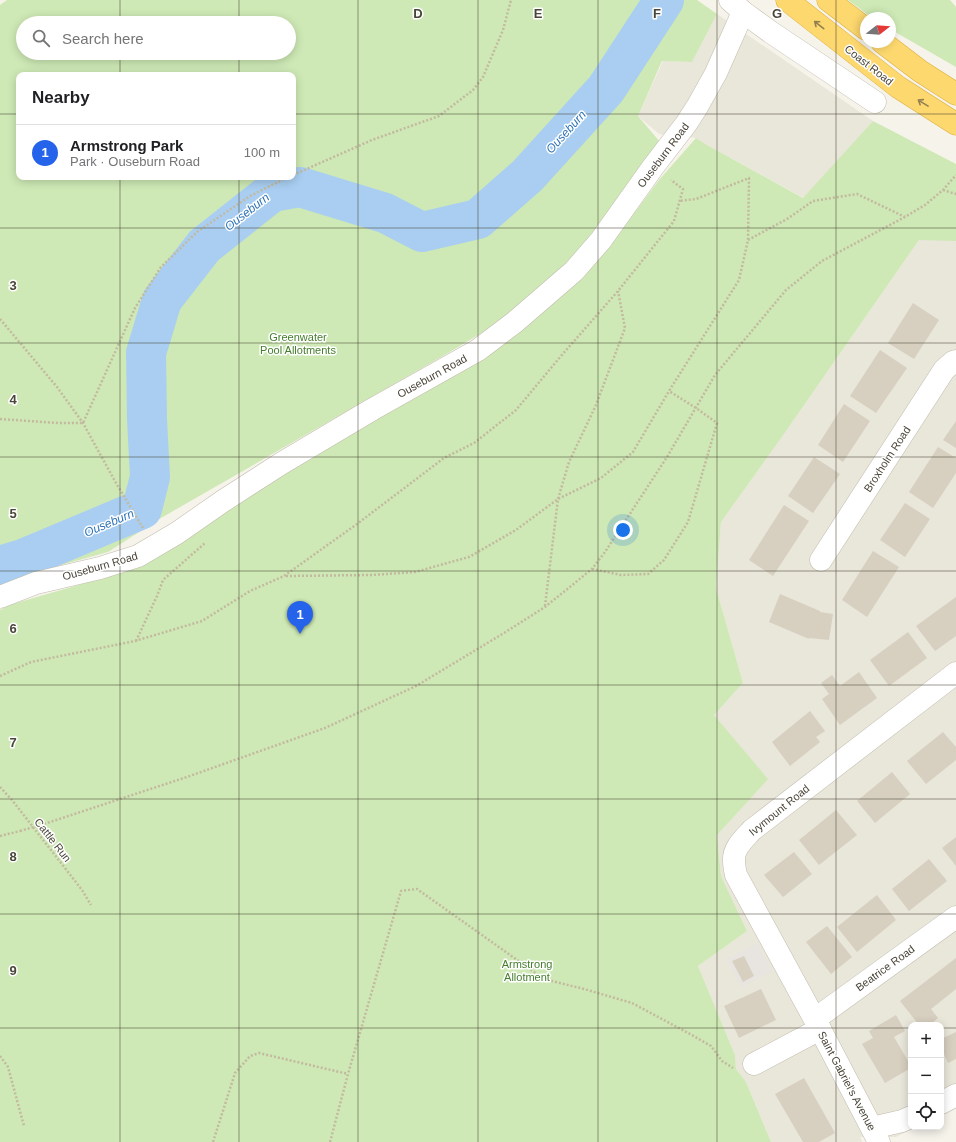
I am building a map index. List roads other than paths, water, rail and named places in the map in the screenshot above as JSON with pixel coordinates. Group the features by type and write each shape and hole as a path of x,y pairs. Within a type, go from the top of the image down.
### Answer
{"highway":[{"name":"Coast Road","path":"787,0 898,87 956,124"},
{"path":"828,0 860,24"},
{"path":"890,48 920,71 956,94"}],"street":[{"path":"736,6 772,33 875,102"},
{"name":"Ouseburn Road","path":"0,597 36,583 100,568 138,556 177,533 234,493 288,459 478,350 515,322 574,271 601,240 653,167 686,124 716,73 736,6"},
{"name":"Broxholm Road","path":"821,560 944,370 956,361"},
{"name":"Ivymount Road","path":"817,1024 736,875 734,861 735,851 752,830 956,673"},
{"name":"Beatrice Road","path":"754,1064 817,1024 956,917"},
{"name":"Saint Gabriel's Avenue","path":"817,1024 875,1135"},
{"path":"944,1101 956,1095"},
{"path":"875,1135 908,1118"}],"waterway":[{"name":"Ouseburn","path":"0,566 23,559 142,509 150,477 146,353 162,300 204,246 272,192 300,187 385,213 422,232 478,219 527,176 606,89 664,0"}],"place":[{"name":"Armstrong Park","path":"300,634"}],"park label":[{"name":"Greenwater Pool Allotments","path":"298,343"},
{"name":"Armstrong Allotment","path":"527,970"}]}
